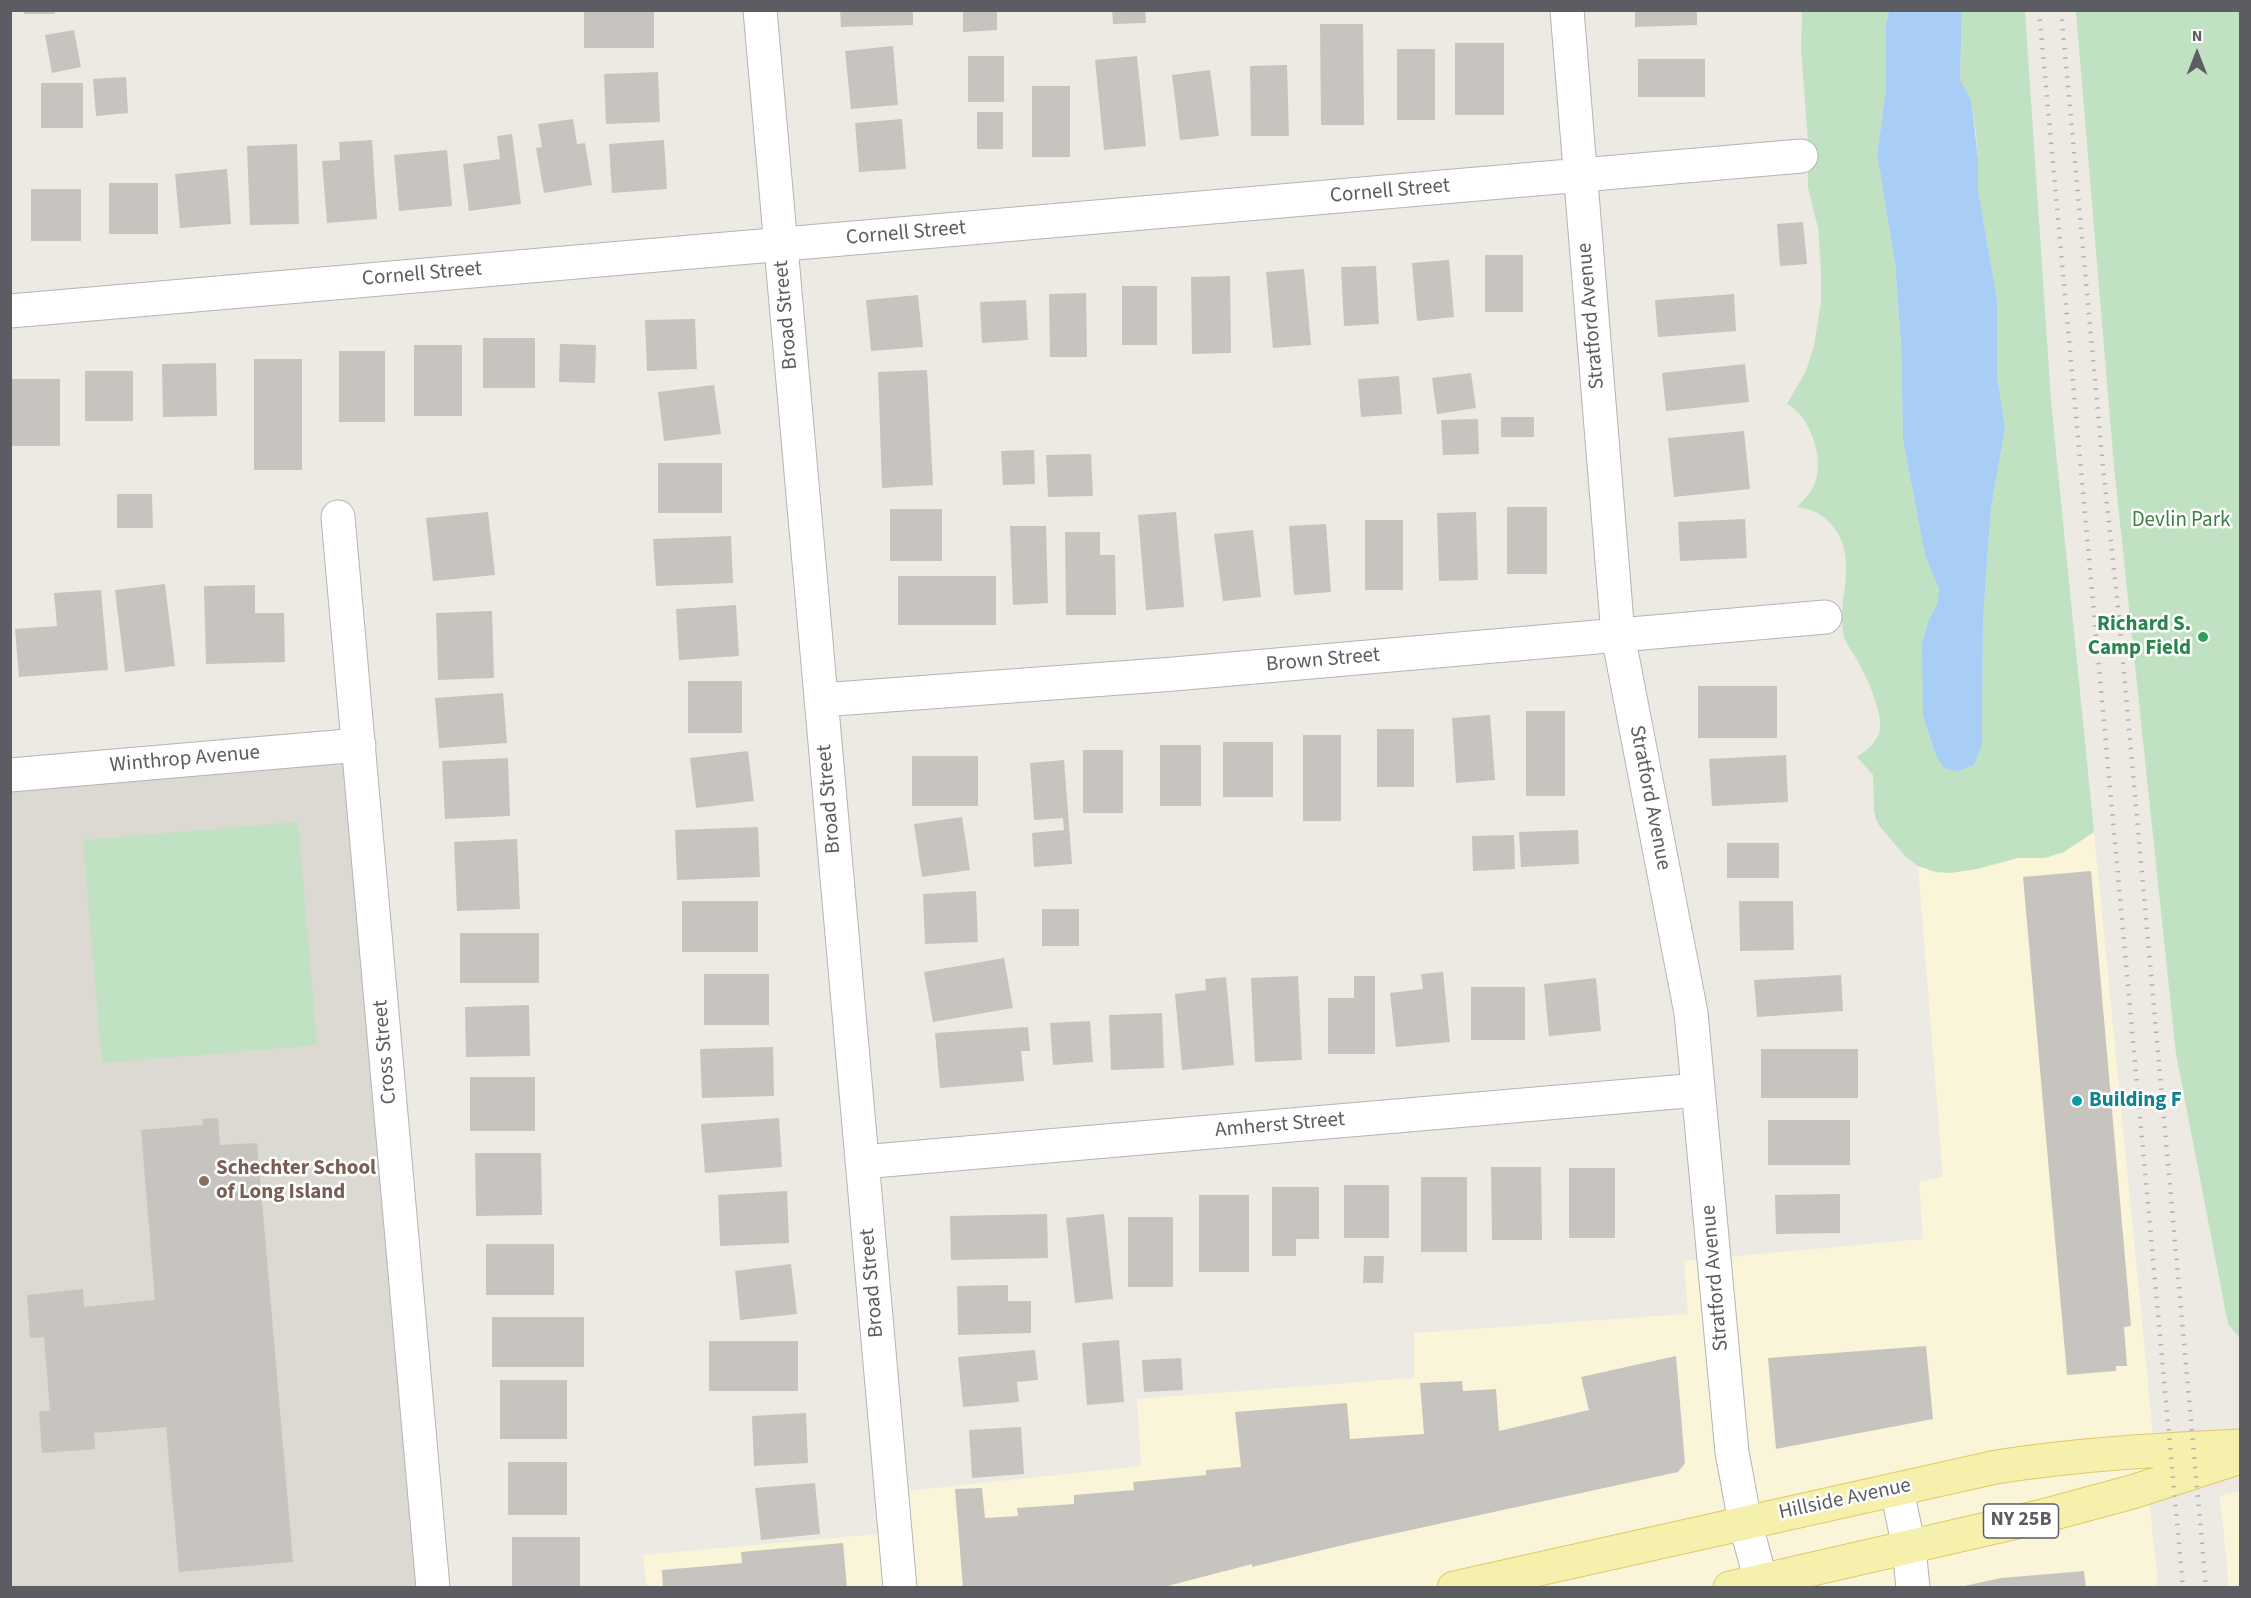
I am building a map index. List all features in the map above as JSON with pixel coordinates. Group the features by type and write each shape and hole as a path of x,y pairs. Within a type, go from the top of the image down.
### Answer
{"main road":[{"name":"Hillside Avenue","path":"1454,1587 1996,1467 2075,1455 2241,1446"},
{"name":"NY 25B","path":"1745,1584 1909,1548 2104,1500 2241,1457"}],"street":[{"name":"Broad Street","path":"760,10 900,1587"},
{"name":"Stratford Avenue","path":"1567,10 1618,635 1691,1013 1732,1452 1745,1522 1745,1584"},
{"name":"Cornell Street","path":"10,311 1801,156"},
{"name":"Cross Street","path":"338,518 433,1587"},
{"name":"Brown Street","path":"821,700 1174,674 1825,617"},
{"name":"Winthrop Avenue","path":"10,775 359,745"},
{"name":"Amherst Street","path":"862,1162 1698,1090"},
{"path":"1897,1490 1909,1548 1913,1587"}],"shaded area":[{"name":"Schechter School of Long Island","path":"359,745 433,1587 11,1588 11,775"},
{"path":"2094,832 2158,1486 2148,1489 2158,1587 647,1588 643,1555 900,1532 897,1492 1141,1466 1137,1399 1414,1378 1414,1333 1688,1314 1684,1261 1923,1239 1919,1182 1943,1177 1918,866"},
{"path":"2240,1491 2240,1587 2229,1587 2220,1496"}],"green space":[{"path":"1802,11 1889,11 1886,24 1886,89 1877,154 1895,263 1901,345 1903,440 1925,555 1939,589 1937,604 1929,619 1923,716 1936,756 1982,745 1983,621 1987,562 1991,509 2005,428 1997,376 1992,272 1978,189 1976,134 1971,99 1960,80 1962,11 2025,11 2051,401 2094,832 2064,852 2045,858 2018,858 1951,873 1935,872 1918,866 1905,856 1876,820 1873,775 1857,757 1870,747 1877,737 1880,725 1879,716 1869,685 1844,635 1842,618 1846,567 1842,541 1823,516 1797,507 1808,495 1816,480 1818,460 1813,437 1808,427 1795,409 1787,404 1806,371 1814,346 1821,302 1818,228 1808,188 1808,142 1801,48"},
{"name":"Devlin Park","path":"2076,11 2240,11 2240,1338 2228,1324 2176,1054 2114,466"},
{"path":"298,822 317,1045 102,1063 83,840"}],"water":[{"path":"1889,11 1962,11 1960,80 1971,99 1978,158 1978,189 1997,301 1997,376 2005,428 1991,509 1987,562 1983,621 1982,745 1974,765 1958,771 1944,768 1936,756 1923,716 1922,645 1929,619 1937,604 1939,589 1925,555 1903,440 1901,345 1895,263 1877,154 1886,89 1886,24"}],"building":[{"path":"24,10 55,10 55,14 24,14"},
{"path":"584,10 654,10 654,48 584,48"},
{"path":"840,10 913,10 913,25 841,27"},
{"path":"963,10 997,10 997,30 963,32"},
{"path":"1112,10 1145,10 1146,23 1113,24"},
{"path":"1635,10 1697,10 1697,25 1635,27"},
{"path":"1320,24 1363,24 1364,125 1321,125"},
{"path":"74,30 81,67 52,73 45,35"},
{"path":"1455,43 1504,43 1504,115 1455,115"},
{"path":"893,46 898,105 851,109 845,51"},
{"path":"1397,49 1435,49 1435,120 1397,120"},
{"path":"968,56 1004,56 1004,102 968,102"},
{"path":"1137,56 1146,146 1104,150 1095,60"},
{"path":"1638,59 1705,59 1705,97 1638,97"},
{"path":"1287,65 1289,136 1251,136 1250,66"},
{"path":"1210,70 1219,136 1180,140 1172,75"},
{"path":"658,72 660,122 606,124 604,74"},
{"path":"126,77 128,113 96,116 93,79"},
{"path":"41,83 83,83 83,128 41,128"},
{"path":"1032,86 1070,86 1070,157 1032,157"},
{"path":"977,112 1003,112 1003,149 977,149"},
{"path":"573,119 577,144 585,143 592,185 544,193 536,148 542,147 538,124"},
{"path":"902,119 906,169 859,172 855,123"},
{"path":"512,134 521,204 469,211 463,164 500,159 497,136"},
{"path":"372,140 377,219 327,223 322,161 340,160 339,142"},
{"path":"664,140 667,189 612,193 609,144"},
{"path":"297,144 299,224 250,225 247,146"},
{"path":"447,150 452,206 399,211 394,155"},
{"path":"227,169 231,224 180,228 175,174"},
{"path":"109,183 158,183 158,234 109,234"},
{"path":"31,189 81,189 81,241 31,241"},
{"path":"1803,222 1807,264 1780,266 1777,224"},
{"path":"1485,255 1523,255 1523,312 1485,312"},
{"path":"1449,260 1454,317 1417,321 1412,263"},
{"path":"1376,266 1379,324 1344,326 1341,267"},
{"path":"1304,269 1311,345 1273,348 1266,272"},
{"path":"1230,276 1231,353 1192,354 1191,277"},
{"path":"1122,286 1157,286 1157,345 1122,345"},
{"path":"1086,293 1087,357 1050,357 1049,294"},
{"path":"1734,294 1736,331 1658,337 1655,300"},
{"path":"918,295 923,347 871,351 866,300"},
{"path":"1026,300 1028,340 982,343 980,302"},
{"path":"695,319 697,369 647,371 645,320"},
{"path":"483,338 535,338 535,388 483,388"},
{"path":"560,344 596,345 595,383 559,382"},
{"path":"414,345 462,345 462,416 414,416"},
{"path":"339,351 385,351 385,422 339,422"},
{"path":"254,359 302,359 302,470 254,470"},
{"path":"216,363 217,416 163,417 162,364"},
{"path":"1745,364 1749,402 1666,411 1662,373"},
{"path":"927,370 933,485 882,488 878,372"},
{"path":"85,371 133,371 133,421 85,421"},
{"path":"1471,373 1476,408 1437,414 1432,378"},
{"path":"1399,376 1402,414 1361,417 1358,379"},
{"path":"11,379 60,379 60,446 11,446"},
{"path":"714,385 721,434 664,441 658,392"},
{"path":"1501,417 1534,417 1534,437 1501,437"},
{"path":"1478,419 1479,454 1443,455 1441,420"},
{"path":"1744,431 1750,489 1674,497 1668,438"},
{"path":"1034,450 1035,484 1003,485 1001,451"},
{"path":"1091,454 1093,496 1048,497 1046,455"},
{"path":"658,463 722,463 722,513 658,513"},
{"path":"117,494 152,494 153,528 117,528"},
{"path":"1507,507 1547,507 1547,574 1507,574"},
{"path":"890,509 942,509 942,561 890,561"},
{"path":"488,512 495,575 433,581 426,518"},
{"path":"1176,512 1184,607 1146,610 1138,515"},
{"path":"1476,512 1478,580 1439,581 1437,513"},
{"path":"1745,519 1747,558 1680,561 1678,522"},
{"path":"1365,520 1403,520 1403,590 1365,590"},
{"path":"1326,524 1331,592 1294,595 1289,526"},
{"path":"1010,526 1046,526 1048,603 1013,605"},
{"path":"1253,530 1261,597 1223,601 1214,534"},
{"path":"1065,532 1100,532 1100,555 1115,555 1116,615 1066,615"},
{"path":"731,536 733,583 656,586 653,539"},
{"path":"898,576 996,576 996,625 898,625"},
{"path":"165,584 175,666 125,672 115,590"},
{"path":"255,585 255,613 284,613 285,662 206,664 204,586"},
{"path":"101,590 108,670 19,677 15,629 57,626 54,593"},
{"path":"736,605 739,656 679,660 676,609"},
{"path":"492,611 494,678 438,680 436,613"},
{"path":"688,681 742,681 742,733 688,733"},
{"path":"1698,686 1777,686 1777,738 1698,738"},
{"path":"503,693 507,743 439,748 435,698"},
{"path":"1526,711 1565,711 1565,796 1526,796"},
{"path":"1490,715 1495,780 1456,783 1452,718"},
{"path":"1377,729 1414,729 1414,787 1377,787"},
{"path":"1303,735 1341,735 1341,821 1303,821"},
{"path":"1223,742 1273,742 1273,797 1223,797"},
{"path":"1160,745 1201,745 1201,806 1160,806"},
{"path":"1083,750 1123,750 1123,813 1083,813"},
{"path":"748,751 754,801 696,808 690,758"},
{"path":"1786,755 1788,802 1712,806 1709,759"},
{"path":"912,756 978,756 978,806 912,806"},
{"path":"508,758 510,816 445,819 442,761"},
{"path":"1064,760 1072,864 1034,867 1032,833 1064,830 1063,818 1034,820 1030,763"},
{"path":"962,817 970,870 922,877 914,824"},
{"path":"758,827 760,877 677,880 675,830"},
{"path":"1578,830 1579,864 1521,867 1519,832"},
{"path":"1514,835 1515,869 1473,871 1472,836"},
{"path":"517,839 520,909 457,911 454,842"},
{"path":"1727,843 1779,843 1779,878 1727,878"},
{"name":"Building F","path":"2091,871 2131,1326 2124,1327 2127,1366 2116,1366 2116,1371 2067,1375 2023,877"},
{"path":"976,891 978,942 925,944 923,894"},
{"path":"682,901 758,901 758,952 682,952"},
{"path":"1739,901 1793,901 1794,950 1740,951"},
{"path":"1042,909 1079,909 1079,946 1042,946"},
{"path":"460,933 539,933 539,983 460,983"},
{"path":"1004,958 1013,1008 933,1022 924,972"},
{"path":"1443,972 1450,1042 1396,1047 1390,993 1423,989 1421,974"},
{"path":"704,974 769,974 769,1025 704,1025"},
{"path":"1841,975 1843,1011 1757,1017 1754,980"},
{"path":"1298,976 1302,1060 1255,1062 1251,978"},
{"path":"1354,976 1375,976 1375,1054 1328,1054 1328,998 1354,998"},
{"path":"1226,977 1234,1065 1182,1070 1175,994 1206,990 1205,979"},
{"path":"1596,978 1601,1031 1549,1036 1544,984"},
{"path":"1471,987 1525,987 1525,1040 1471,1040"},
{"path":"529,1005 530,1056 466,1057 465,1007"},
{"path":"1162,1013 1164,1068 1111,1070 1109,1015"},
{"path":"1090,1021 1093,1062 1053,1065 1050,1023"},
{"path":"1028,1027 1030,1051 1021,1051 1024,1081 940,1088 935,1033"},
{"path":"773,1047 774,1096 702,1098 700,1049"},
{"path":"1761,1049 1858,1049 1858,1098 1761,1098"},
{"path":"470,1077 535,1077 535,1131 470,1131"},
{"path":"218,1118 220,1145 257,1143 293,1562 179,1572 166,1427 94,1433 95,1449 42,1453 39,1411 50,1411 44,1337 30,1338 27,1295 83,1289 84,1307 155,1300 141,1130 203,1125 202,1119"},
{"path":"779,1118 782,1167 705,1173 701,1124"},
{"path":"1768,1120 1850,1120 1850,1165 1768,1165"},
{"path":"475,1153 541,1153 542,1215 476,1216"},
{"path":"1491,1167 1541,1167 1542,1240 1492,1240"},
{"path":"1569,1168 1615,1168 1615,1238 1569,1238"},
{"path":"1421,1177 1467,1177 1467,1252 1421,1252"},
{"path":"1344,1185 1389,1185 1389,1238 1344,1238"},
{"path":"1272,1187 1319,1187 1319,1239 1296,1239 1296,1256 1272,1256"},
{"path":"787,1191 789,1243 720,1246 718,1195"},
{"path":"1840,1194 1840,1233 1776,1234 1775,1195"},
{"path":"1199,1195 1249,1195 1249,1272 1199,1272"},
{"path":"1047,1214 1048,1258 951,1260 950,1216"},
{"path":"1104,1214 1113,1299 1075,1303 1066,1218"},
{"path":"1128,1217 1173,1217 1173,1287 1128,1287"},
{"path":"486,1244 554,1244 554,1295 486,1295"},
{"path":"1364,1256 1384,1256 1383,1283 1363,1283"},
{"path":"791,1264 797,1314 740,1320 735,1271"},
{"path":"1008,1285 1008,1301 1031,1301 1031,1333 958,1335 957,1286"},
{"path":"492,1317 584,1317 584,1367 492,1367"},
{"path":"1119,1340 1124,1402 1087,1405 1082,1343"},
{"path":"709,1341 798,1341 798,1391 709,1391"},
{"path":"1926,1346 1933,1419 1776,1449 1768,1358"},
{"path":"1035,1350 1038,1380 1017,1382 1019,1402 963,1407 958,1357"},
{"path":"1676,1356 1685,1463 1678,1472 1360,1541 1252,1567 1252,1564 1160,1588 963,1588 955,1489 982,1488 985,1518 1018,1516 1017,1508 1074,1504 1074,1495 1134,1490 1133,1482 1206,1475 1206,1470 1241,1467 1235,1412 1347,1403 1350,1439 1424,1434 1420,1383 1462,1381 1463,1391 1496,1389 1499,1431 1589,1410 1581,1377"},
{"path":"1181,1358 1183,1390 1144,1392 1142,1360"},
{"path":"500,1380 567,1380 567,1439 500,1439"},
{"path":"806,1413 808,1463 754,1466 752,1416"},
{"path":"1021,1427 1024,1474 972,1478 969,1430"},
{"path":"508,1462 567,1462 567,1515 508,1515"},
{"path":"815,1483 820,1534 761,1540 755,1488"},
{"path":"512,1537 580,1537 580,1587 512,1587"},
{"path":"843,1543 847,1588 663,1588 662,1570 742,1563 741,1552"},
{"path":"2084,1571 2086,1588 1955,1588 2001,1578"}],"railway":[{"path":"2039,10 2183,1588"},
{"path":"2061,10 2119,617 2206,1588"}],"place":[{"name":"Richard S. Camp Field","path":"2203,637"},
{"name":"Building F","path":"2077,1101"},
{"name":"Schechter School of Long Island","path":"204,1181"}]}
